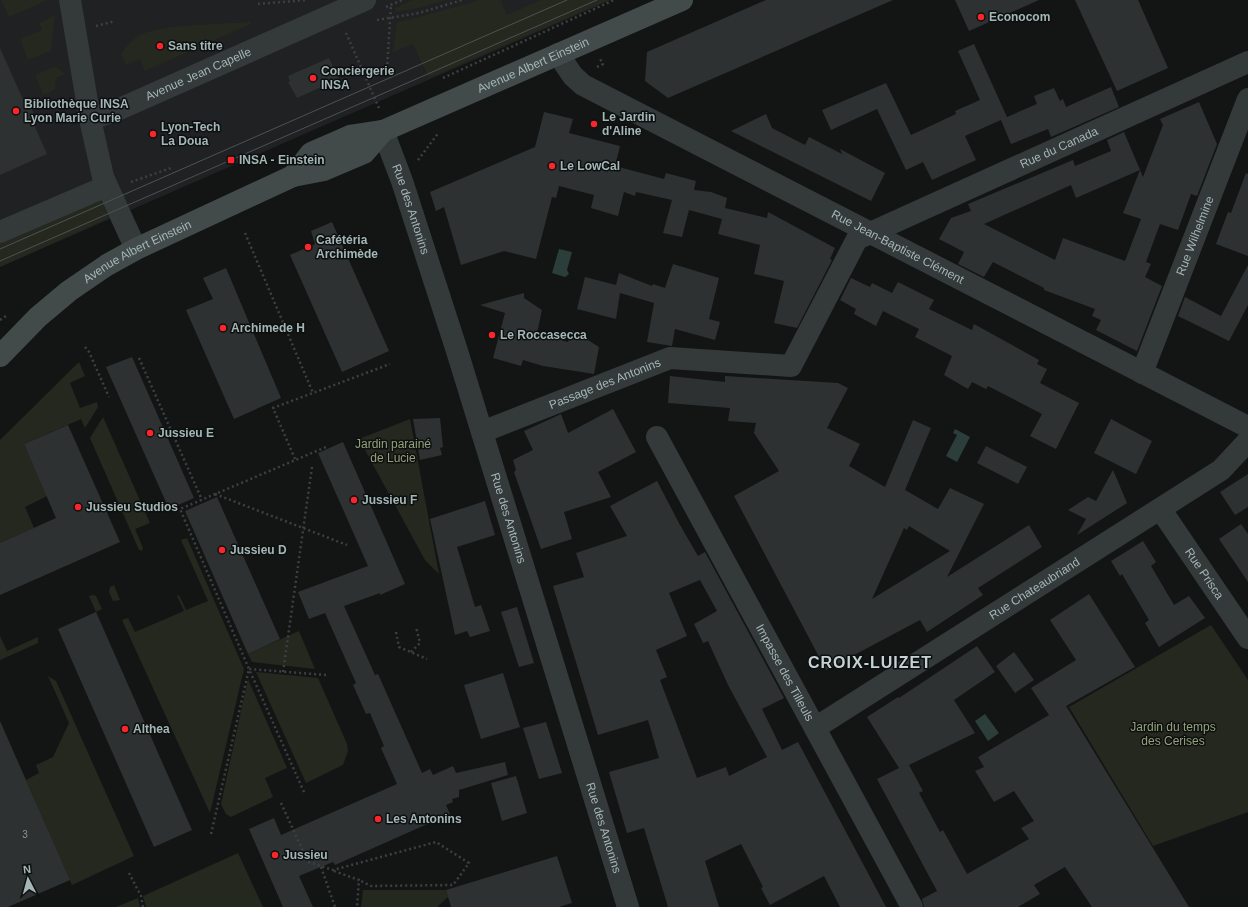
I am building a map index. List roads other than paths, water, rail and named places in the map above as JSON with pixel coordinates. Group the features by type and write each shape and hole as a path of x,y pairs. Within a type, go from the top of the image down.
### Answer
{"street":[{"path":"70,0 94,144 107,186 136,248"},
{"name":"Avenue Jean Capelle","path":"90,119 115,111 365,0"},
{"name":"Avenue Albert Einstein","path":"0,356 38,317 69,291 136,248 293,176 324,170 364,153 383,131 682,0"},
{"name":"Rue Jean-Baptiste Clément","path":"558,54 573,76 583,85 1248,427"},
{"name":"Rue du Canada","path":"869,233 1248,62"},
{"name":"Rue Wilhelmine","path":"1142,373 1248,99"},
{"name":"Rue des Antonins","path":"383,131 402,181 482,432 628,907"},
{"path":"0,232 107,186"},
{"name":"Passage des Antonins","path":"482,432 670,358 791,366 857,240 869,233"},
{"name":"Impasse des Tilleuls","path":"657,437 912,907"},
{"name":"Rue Chateaubriand","path":"815,728 1161,510 1221,470 1248,441"},
{"name":"Rue Prisca","path":"1161,510 1248,638"}],"tram line":[{"path":"0,249 567,0"},
{"path":"0,261 597,0"}],"place":[{"name":"Econocom","path":"981,17"},
{"name":"Sans titre","path":"160,46"},
{"name":"Conciergerie INSA","path":"313,78"},
{"name":"Bibliothèque INSA Lyon Marie Curie","path":"16,111"},
{"name":"Le Jardin d'Aline","path":"594,124"},
{"name":"Lyon-Tech La Doua","path":"153,134"},
{"name":"INSA - Einstein","path":"231,160"},
{"name":"Le LowCal","path":"552,166"},
{"name":"Cafétéria Archimède","path":"308,247"},
{"name":"Archimede H","path":"223,328"},
{"name":"Le Roccasecca","path":"492,335"},
{"name":"Jussieu E","path":"150,433"},
{"name":"Jussieu F","path":"354,500"},
{"name":"Jussieu Studios","path":"78,507"},
{"name":"Jussieu D","path":"222,550"},
{"name":"Althea","path":"125,729"},
{"name":"Les Antonins","path":"378,819"},
{"name":"Jussieu","path":"275,855"}],"district":[{"name":"CROIX-LUIZET","path":"870,662"}],"park label":[{"name":"Jardin parainé de Lucie","path":"393,451"},
{"name":"Jardin du temps des Cerises","path":"1173,734"}]}
